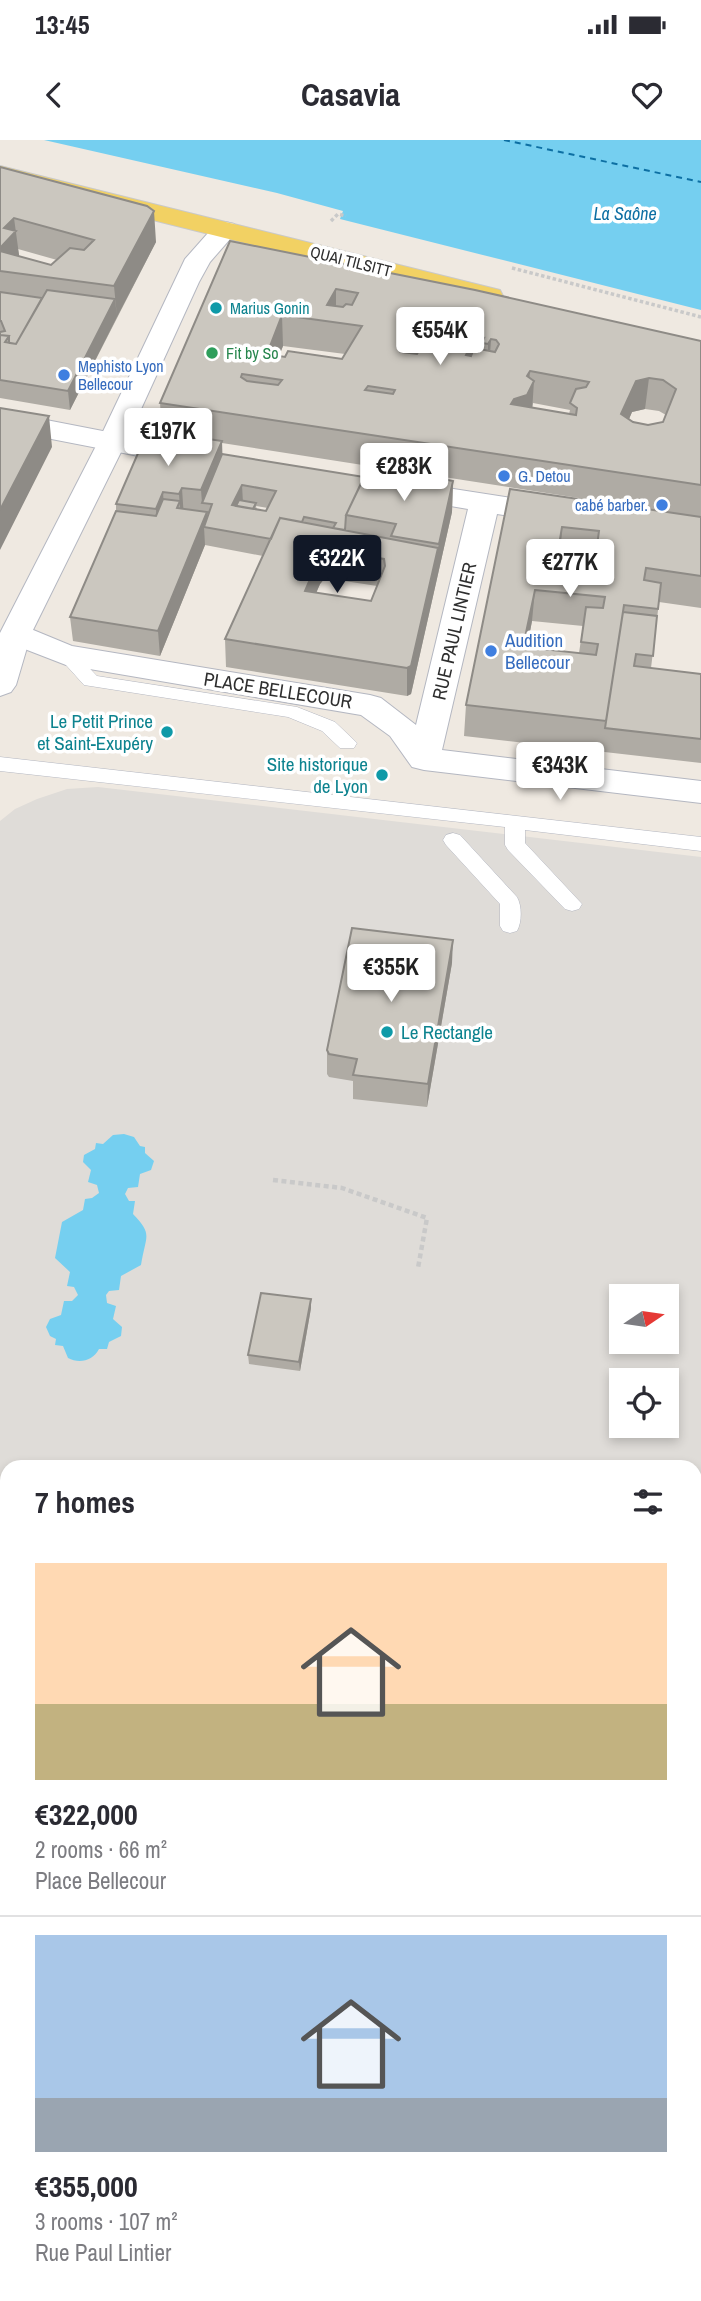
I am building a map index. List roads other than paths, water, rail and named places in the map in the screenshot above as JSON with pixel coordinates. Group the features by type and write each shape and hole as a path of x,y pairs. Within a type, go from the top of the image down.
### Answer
{"main road":[{"name":"QUAI TILSITT","path":"0,174 516,303"}],"street":[{"path":"0,685 15,634 112,442 198,259 225,230"},
{"path":"0,420 211,460"},
{"path":"375,486 578,517"},
{"name":"RUE PAUL LINTIER","path":"425,759 484,504"},
{"name":"PLACE BELLECOUR","path":"15,634 66,655 370,706 401,728 425,759"},
{"path":"425,759 701,792"}],"lane":[{"path":"66,655 91,681 290,711 318,721 340,733 347,743"},
{"path":"0,764 701,844"},
{"path":"515,822 515,845 572,904"},
{"path":"453,840 510,902 510,926"}],"water":[{"name":"La Saône","path":"44,140 701,140 701,310 340,219 343,211 277,193"},
{"path":"113,1135 134,1137 154,1161 151,1170 140,1174 138,1187 128,1188 125,1194 129,1201 135,1201 133,1214 146,1231 146,1241 141,1265 121,1276 119,1290 109,1291 106,1295 107,1303 116,1306 113,1319 122,1327 121,1336 109,1342 107,1349 99,1349 89,1359 77,1361 68,1358 63,1346 55,1345 56,1339 50,1336 46,1327 50,1319 61,1315 64,1301 72,1301 78,1295 74,1287 67,1286 70,1272 55,1258 62,1222 83,1210 85,1199 99,1193 97,1185 88,1182 91,1170 83,1162 84,1155 95,1149 96,1143 103,1144"}],"place":[{"name":"Marius Gonin","path":"216,308"},
{"name":"Fit by So","path":"212,353"},
{"name":"Mephisto Lyon Bellecour","path":"64,375"},
{"name":"G. Detou","path":"504,476"},
{"name":"cabé barber.","path":"662,505"},
{"name":"Audition Bellecour","path":"491,651"},
{"name":"Le Petit Prince et Saint-Exupéry","path":"167,732"},
{"name":"Site historique de Lyon","path":"382,775"},
{"name":"Le Rectangle","path":"387,1032"}]}
